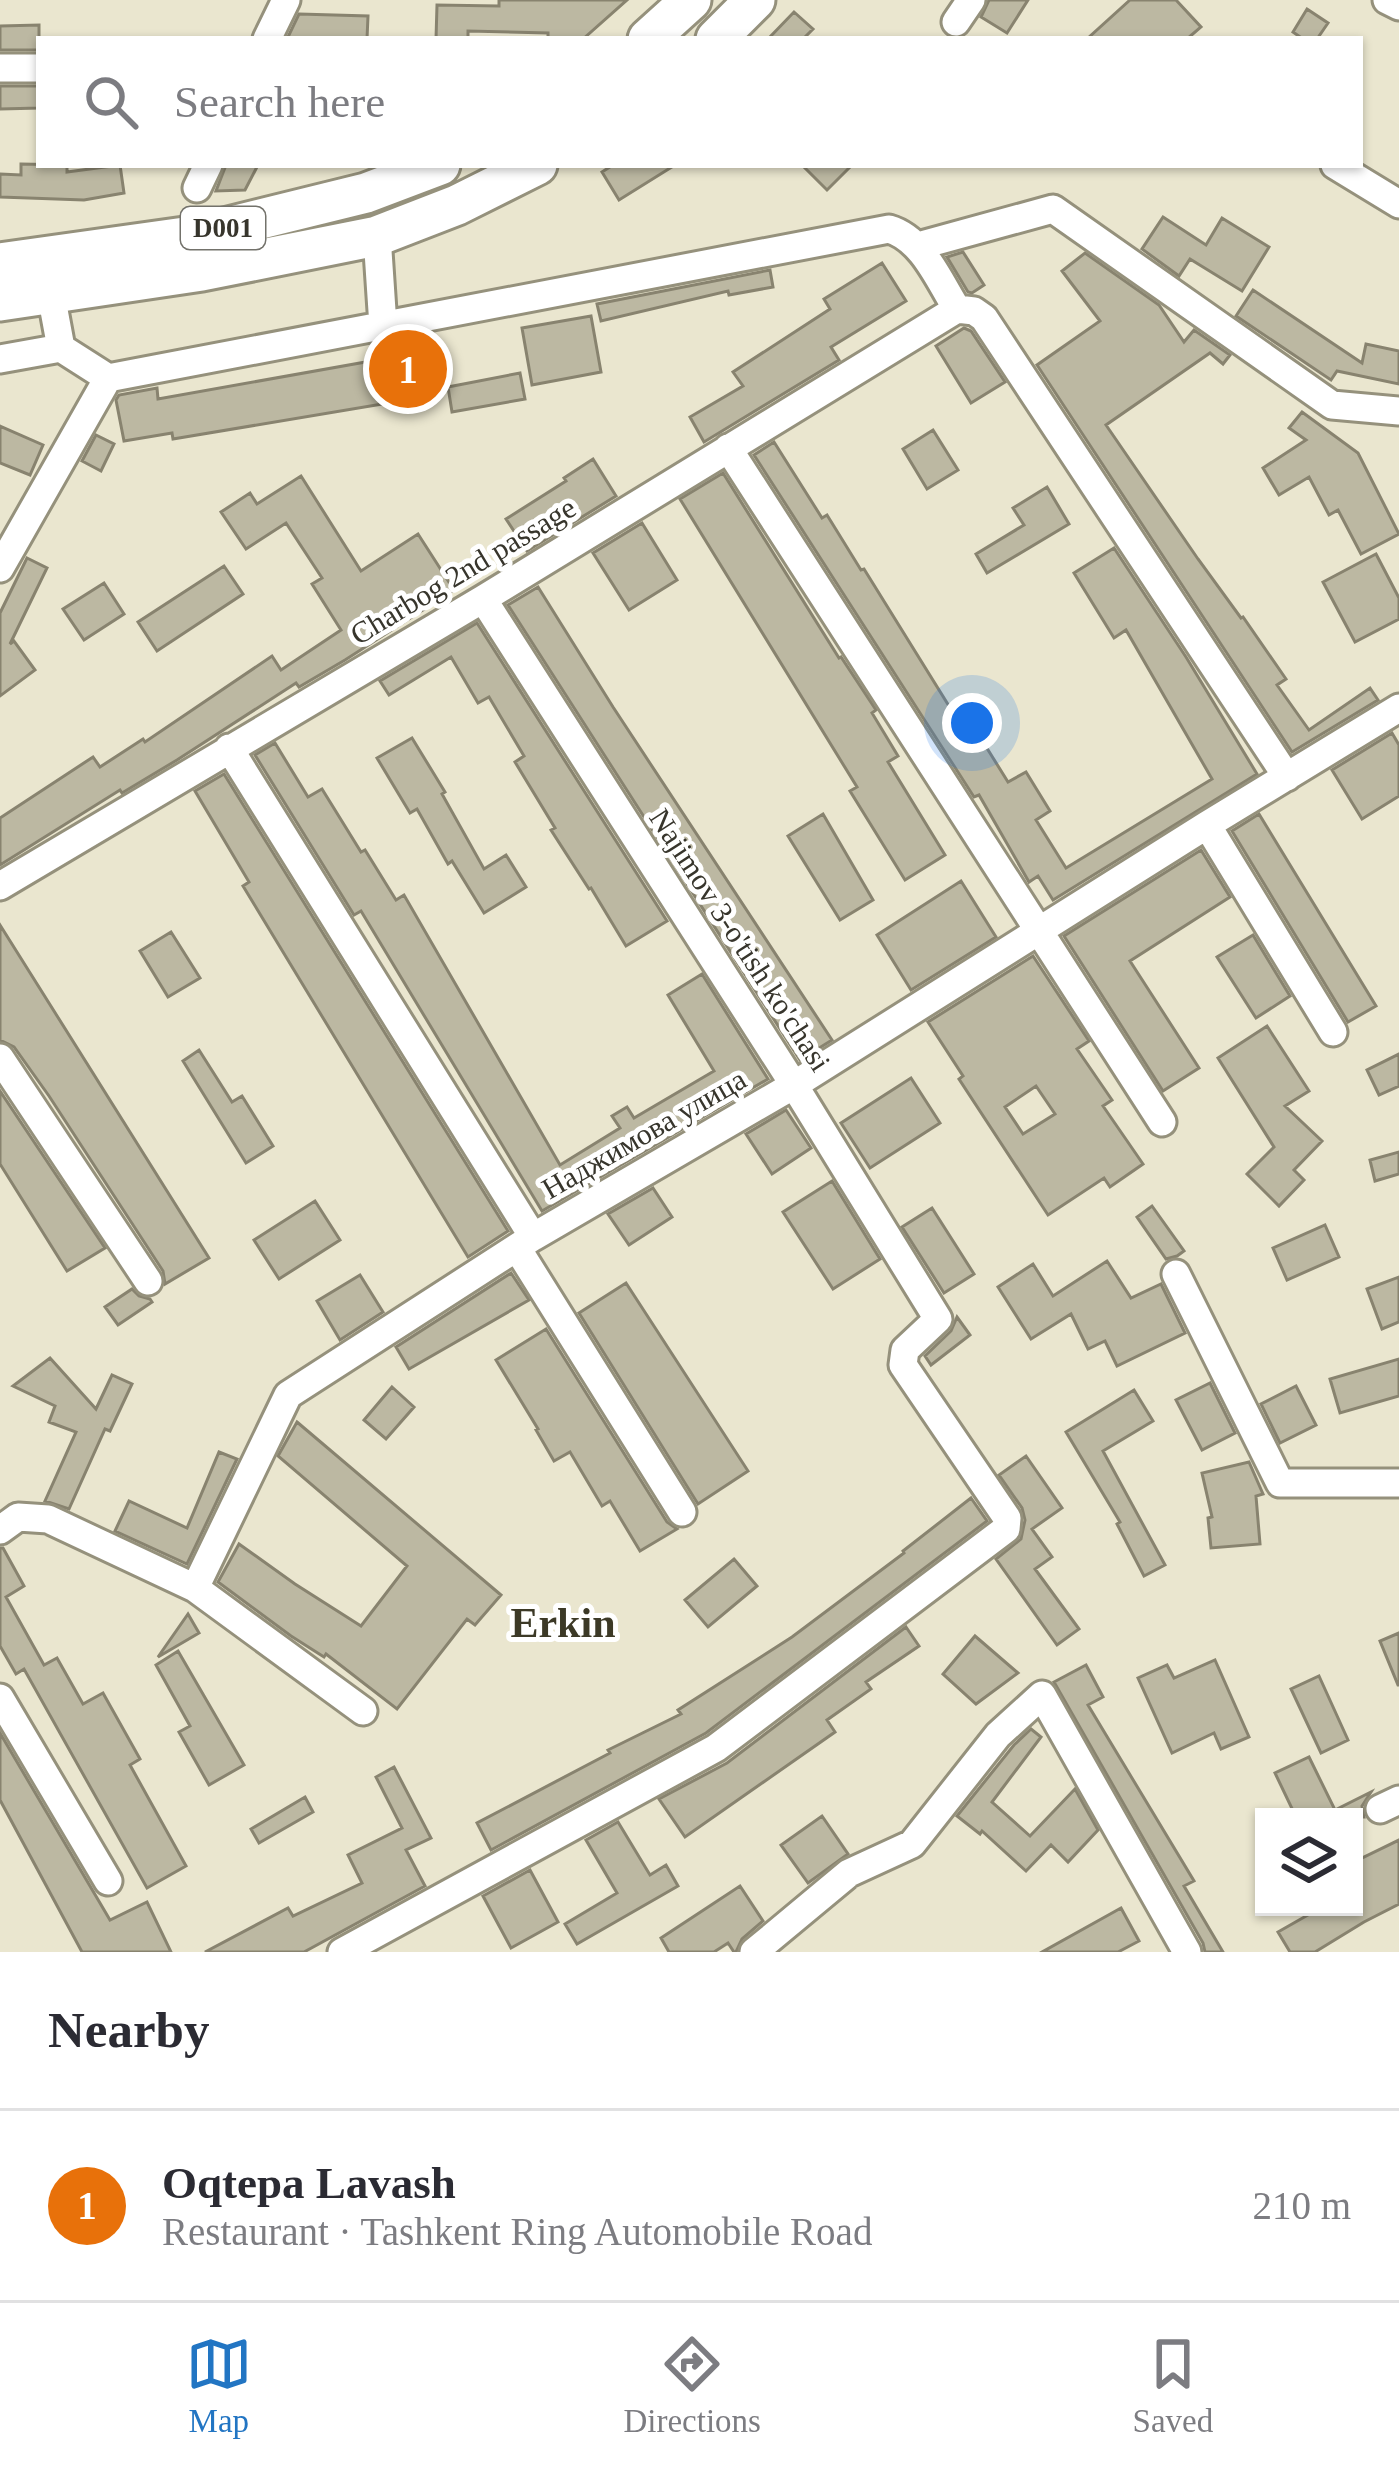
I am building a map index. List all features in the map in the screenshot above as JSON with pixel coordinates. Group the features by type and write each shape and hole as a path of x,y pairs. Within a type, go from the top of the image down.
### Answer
{"highway":[{"path":"651,36 691,0"},
{"path":"719,36 755,0"},
{"name":"D001","path":"0,263 192,236 366,193 432,168"},
{"name":"D001","path":"0,301 202,271 377,236 457,205 531,168"}],"street":[{"path":"268,36 286,0"},
{"path":"1387,0 1399,6"},
{"path":"0,68 36,68"},
{"path":"1339,168 1399,204"},
{"path":"918,247 1053,209 1332,405 1399,411"},
{"path":"0,358 62,348 108,378 889,229 918,247 957,309 984,318 1287,777"},
{"path":"377,236 383,326"},
{"path":"51,293 62,348"},
{"name":"Charbog 2nd passage","path":"0,886 483,599 957,309"},
{"path":"0,568 108,378"},
{"path":"728,448 1162,1122"},
{"name":"Najimov 3-o'tish ko'chasi","path":"342,1952 716,1748 1006,1529 1007,1518 903,1364 905,1350 938,1319 483,599"},
{"name":"Наджимова улица","path":"195,1588 288,1395 525,1242 794,1085 1399,708"},
{"path":"230,748 682,1512"},
{"path":"1207,825 1333,1032"},
{"path":"0,1058 148,1281"},
{"path":"1175,1274 1280,1483 1399,1484"},
{"path":"0,1530 18,1517 48,1519 195,1588 363,1711"},
{"path":"754,1952 849,1873 912,1844 998,1735 1042,1695 1187,1952"},
{"path":"0,1698 108,1882"}],"building":[{"path":"499,0 627,0 586,36 468,31 468,36 436,36 437,5 499,6"},
{"path":"989,0 1028,0 1007,33 981,17"},
{"path":"1130,0 1176,0 1201,27 1190,36 1090,36"},
{"path":"1307,9 1328,23 1319,36 1293,32"},
{"path":"794,12 813,29 806,36 771,36"},
{"path":"299,14 368,16 367,36 288,36"},
{"path":"39,25 36,50 0,50 0,26"},
{"path":"0,86 36,86 36,108 0,109"},
{"path":"21,164 67,168 67,172 120,168 124,193 84,200 0,197 0,174 21,175"},
{"path":"225,168 256,168 245,190 216,191"},
{"path":"608,168 670,168 619,200 602,172"},
{"path":"805,168 849,168 827,190"},
{"path":"1163,217 1206,245 1222,218 1269,247 1242,291 1190,259 1179,276 1142,249"},
{"path":"963,252 984,285 972,293 947,257"},
{"path":"1085,253 1159,305 1184,342 1194,330 1230,355 1223,364 1210,353 1106,425 1286,679 1277,685 1309,730 1370,688 1378,700 1292,752 1037,365 1100,321 1062,271"},
{"path":"882,263 906,301 831,347 839,360 704,442 690,417 743,386 733,372 830,309 824,299"},
{"path":"770,270 773,287 729,295 728,291 601,321 597,304"},
{"path":"1253,290 1362,363 1366,344 1399,351 1399,384 1337,371 1331,380 1236,316"},
{"path":"591,316 601,372 532,385 522,328"},
{"path":"964,328 971,331 1005,382 971,403 936,346"},
{"path":"416,353 424,397 173,439 172,433 124,441 119,395 157,388 158,399"},
{"path":"520,373 525,399 452,412 448,387"},
{"path":"1302,412 1358,453 1399,534 1361,554 1338,510 1329,515 1309,477 1279,495 1263,468 1306,440 1289,428"},
{"path":"0,426 43,445 30,475 0,463"},
{"path":"933,430 958,470 927,489 903,449"},
{"path":"96,435 114,444 101,471 82,461"},
{"path":"774,442 822,518 827,515 864,569 967,735 975,729 1008,782 1026,772 1050,811 1036,820 1066,868 1212,779 1126,630 1114,638 1074,573 1114,548 1257,774 1053,900 1038,876 1029,882 979,795 974,797 754,455"},
{"path":"593,459 616,496 527,551 506,519"},
{"path":"723,473 876,710 872,713 898,756 888,762 945,855 905,880 850,791 857,787 680,499"},
{"path":"301,476 361,571 418,534 454,590 0,865 0,818 93,757 100,767 145,742 272,656 281,670 341,630 312,584 322,578 286,523 246,549 221,512 250,493 257,504"},
{"path":"1047,487 1069,524 987,573 976,554 1024,525 1013,508"},
{"path":"642,523 677,580 629,610 593,553"},
{"path":"1376,554 1399,598 1399,619 1355,642 1323,582"},
{"path":"27,558 47,568 10,644 14,641 35,670 0,696 0,613"},
{"path":"224,566 243,594 157,651 138,622"},
{"path":"104,583 124,614 84,640 63,609"},
{"path":"538,587 832,1040 800,1060 508,605"},
{"path":"477,623 667,921 626,946 551,830 555,828 515,762 524,756 489,697 478,703 451,657 389,695 380,681"},
{"path":"1392,733 1399,745 1399,796 1362,819 1332,770"},
{"path":"412,738 484,869 506,855 526,887 484,913 452,861 448,864 417,809 410,813 377,758"},
{"path":"275,743 308,797 322,789 396,900 404,895 560,1165 620,1128 612,1116 627,1107 634,1118 714,1071 668,995 702,974 768,1079 542,1211 361,911 354,915 255,755"},
{"path":"224,774 508,1231 468,1257 243,886 249,882 195,791"},
{"path":"823,814 873,900 840,920 788,836"},
{"path":"1259,814 1376,1006 1348,1022 1232,831"},
{"path":"1201,850 1230,897 1130,961 1199,1068 1163,1091 1064,936"},
{"path":"961,881 996,937 911,990 877,935"},
{"path":"0,925 209,1258 165,1284 163,1271 49,1096 14,1047 0,1040"},
{"path":"171,932 200,978 168,997 140,951"},
{"path":"1253,935 1290,996 1256,1018 1217,957"},
{"path":"1033,956 1089,1041 1077,1049 1112,1100 1103,1106 1143,1164 1110,1187 1104,1178 1048,1215 959,1079 963,1076 928,1022","holes":["1036,1086 1055,1114 1023,1134 1005,1107"]},
{"path":"1267,1026 1309,1091 1285,1106 1322,1141 1294,1170 1304,1180 1279,1206 1247,1174 1274,1147 1218,1058"},
{"path":"199,1050 232,1102 242,1096 273,1146 246,1163 183,1061"},
{"path":"1399,1054 1399,1086 1379,1095 1367,1070"},
{"path":"911,1078 940,1123 870,1168 841,1123"},
{"path":"0,1091 105,1248 67,1271 0,1164"},
{"path":"786,1110 811,1148 772,1174 746,1134"},
{"path":"1399,1152 1399,1174 1375,1181 1370,1160"},
{"path":"832,1181 880,1259 833,1289 783,1212"},
{"path":"653,1188 672,1217 629,1245 608,1214"},
{"path":"315,1201 340,1240 279,1279 254,1240"},
{"path":"1152,1206 1184,1251 1177,1256 1166,1259 1137,1217"},
{"path":"932,1208 974,1274 944,1293 902,1227"},
{"path":"1325,1225 1339,1257 1287,1280 1273,1248"},
{"path":"1107,1261 1131,1298 1161,1284 1185,1333 1117,1366 1105,1341 1088,1349 1071,1314 1031,1339 998,1287 1033,1264 1053,1296"},
{"path":"511,1273 529,1300 409,1369 396,1347"},
{"path":"360,1275 383,1312 340,1340 317,1301"},
{"path":"1399,1277 1399,1322 1382,1329 1367,1289"},
{"path":"626,1283 748,1471 698,1504 579,1313"},
{"path":"132,1289 152,1302 118,1325 105,1307"},
{"path":"957,1317 970,1335 931,1365 925,1356 951,1331"},
{"path":"546,1329 667,1522 677,1529 640,1551 610,1501 602,1506 570,1452 554,1461 496,1360"},
{"path":"50,1358 96,1409 112,1375 132,1384 110,1431 105,1429 69,1509 45,1501 76,1432 49,1422 55,1406 13,1386"},
{"path":"1399,1359 1399,1396 1340,1413 1330,1379"},
{"path":"1210,1383 1235,1433 1202,1450 1176,1400"},
{"path":"1296,1386 1316,1425 1280,1443 1261,1404"},
{"path":"392,1387 414,1407 386,1439 364,1420"},
{"path":"1134,1390 1153,1421 1103,1451 1165,1565 1144,1576 1120,1522 1066,1432"},
{"path":"297,1422 501,1595 475,1625 467,1619 397,1709 326,1654 291,1636 218,1582 239,1544 361,1626 407,1566 278,1456"},
{"path":"219,1452 237,1459 187,1564 115,1531 129,1501 187,1528"},
{"path":"1026,1456 1062,1508 1032,1529 1052,1557 1035,1569 1079,1629 1057,1645 996,1559 1021,1539 1025,1520 999,1475"},
{"path":"1249,1462 1263,1494 1256,1496 1260,1544 1211,1548 1208,1518 1212,1517 1202,1473"},
{"path":"971,1498 987,1521 706,1733 491,1850 477,1823 681,1714 678,1710 792,1637"},
{"path":"0,1548 24,1586 6,1597 44,1665 57,1658 83,1704 103,1693 140,1759 130,1765 186,1866 147,1888 24,1669 16,1674 0,1646"},
{"path":"734,1559 757,1586 708,1627 685,1600"},
{"path":"188,1614 199,1633 158,1657"},
{"path":"906,1627 919,1646 866,1682 871,1689 827,1720 835,1732 685,1837 659,1799 727,1763"},
{"path":"1399,1633 1399,1685 1398,1685 1380,1641"},
{"path":"975,1636 1018,1673 976,1704 943,1674"},
{"path":"178,1651 244,1765 209,1785 179,1732 190,1726 156,1665"},
{"path":"1215,1660 1249,1737 1221,1749 1214,1733 1172,1753 1138,1678 1167,1665 1174,1678"},
{"path":"1086,1665 1103,1697 1088,1705 1194,1881 1184,1886 1223,1952 1205,1952 1054,1682"},
{"path":"1319,1676 1348,1740 1321,1753 1291,1689"},
{"path":"1031,1729 1041,1737 992,1802 1030,1836 1075,1789 1098,1830 1068,1862 1051,1845 1026,1871 982,1831 980,1834 957,1816"},
{"path":"0,1733 110,1920 147,1902 171,1952 82,1952 0,1800"},
{"path":"1309,1757 1334,1808 1292,1808 1275,1773"},
{"path":"394,1767 431,1838 406,1850 425,1886 304,1952 205,1952 288,1908 293,1916 362,1883 348,1855 402,1828 376,1777"},
{"path":"1371,1792 1362,1808 1339,1808"},
{"path":"305,1797 313,1812 259,1843 251,1829"},
{"path":"822,1816 848,1854 808,1883 781,1845"},
{"path":"618,1822 650,1875 666,1865 678,1886 577,1944 565,1924 617,1893 586,1840"},
{"path":"1399,1840 1399,1904 1315,1952 1290,1952 1278,1932 1306,1916 1363,1916 1363,1858"},
{"path":"530,1870 558,1922 511,1948 483,1896"},
{"path":"740,1886 763,1921 742,1939 736,1952 728,1943 714,1952 669,1952 661,1938"},
{"path":"1121,1908 1139,1941 1118,1952 1042,1952"}],"place":[{"name":"Oqtepa Lavash","path":"408,369"}],"district":[{"name":"Erkin","path":"563,1622"}]}
